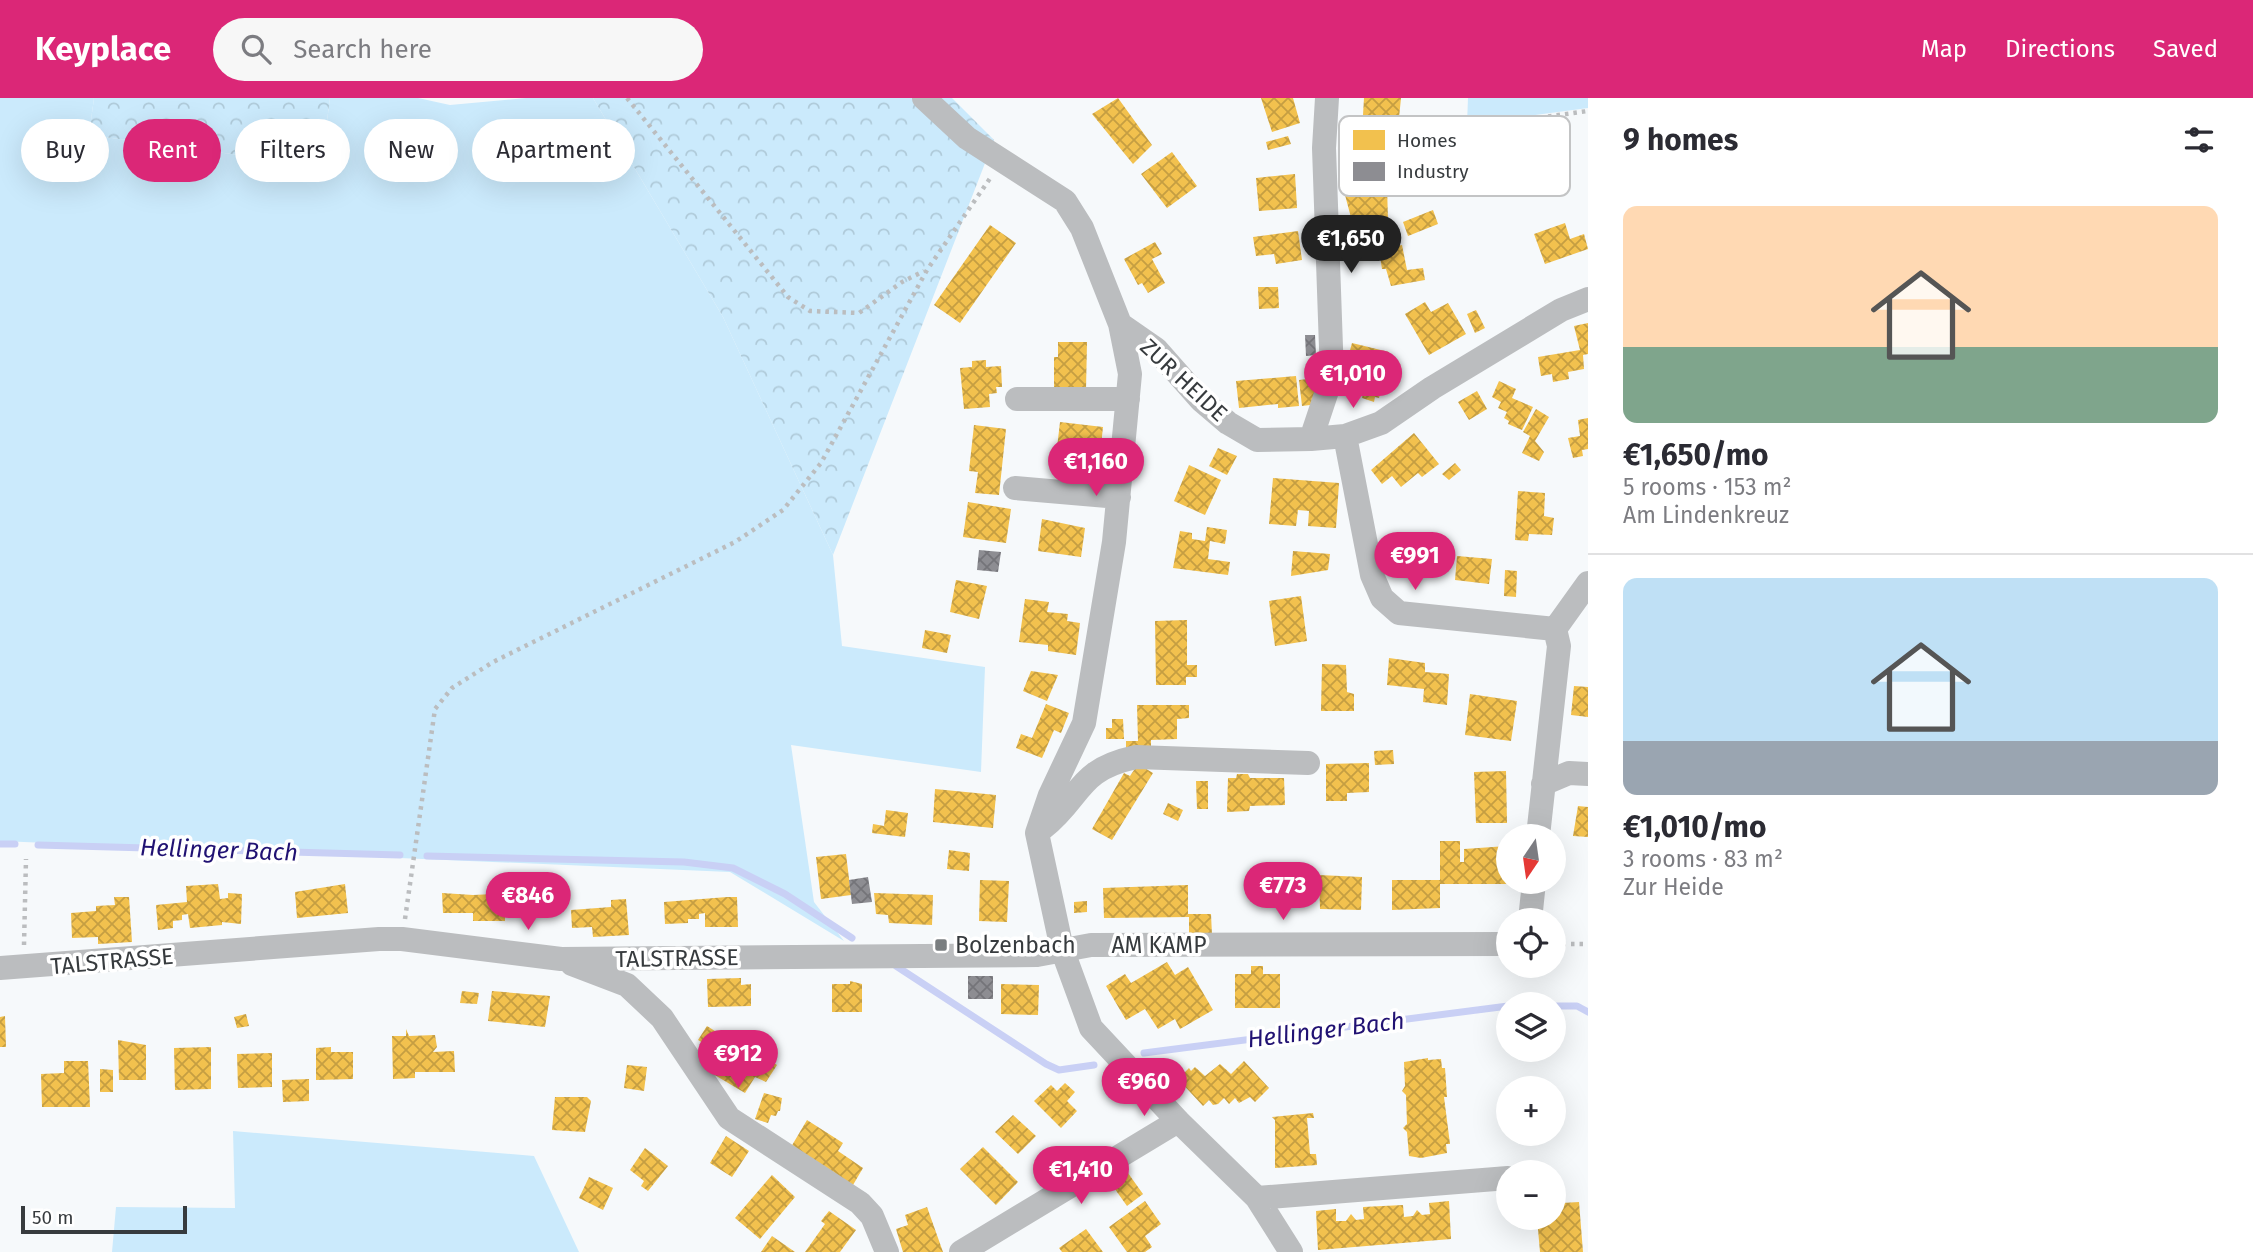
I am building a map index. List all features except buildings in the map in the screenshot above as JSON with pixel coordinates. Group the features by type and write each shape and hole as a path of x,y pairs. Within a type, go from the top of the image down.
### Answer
{"street":[{"path":"924,98 967,138 1002,158 1065,201 1082,228 1120,324 1130,374 1119,497 1084,723 1050,795 1037,833 1062,949 1091,1028 1178,1121 1257,1198 1291,1252"},
{"path":"1311,439 1332,376 1324,148 1327,98"},
{"name":"ZUR HEIDE","path":"1120,324 1156,349 1201,400 1228,424 1257,440 1311,439 1345,436 1381,423 1432,388 1549,317 1588,299"},
{"path":"1017,399 1128,399"},
{"path":"1345,436 1372,575 1382,598 1399,613 1555,629"},
{"path":"1015,488 1119,497"},
{"path":"1539,824 1559,646 1555,629 1588,583"},
{"path":"1037,833 1052,821 1095,772 1112,762 1136,757 1308,763"},
{"path":"1543,784 1569,773 1588,774"},
{"name":"TALSTRASSE","path":"12,967 402,939 561,959 1037,955 1062,949"},
{"name":"AM KAMP","path":"1062,949 1091,945 1496,944"},
{"path":"561,959 627,985 662,1018 729,1118 860,1203 872,1216 887,1252"},
{"path":"961,1252 1178,1121"},
{"path":"1257,1198 1496,1179"}],"path":[{"path":"627,98 788,297 810,311 859,313 902,282 927,270"},
{"path":"1552,116 1588,111"},
{"path":"1324,148 1339,146"},
{"path":"402,939 435,709 452,688 493,662 735,542 783,510 821,463 943,242 981,195 1002,158"},
{"path":"12,967 26,859"},
{"path":"1566,944 1588,944"}],"green space":[{"path":"0,98 94,98 91,119 21,119 21,182 109,182 109,138 123,140 123,182 221,182 221,153 235,155 235,182 350,182 350,119 327,119 330,98 418,98 450,105 526,98 593,98 605,119 472,119 472,182 635,182 635,169 723,317 833,555 842,646 985,667 981,772 791,745 814,902 844,941 730,872 0,841"},
{"path":"94,98 330,98 327,119 235,119 235,155 221,153 221,119 123,119 123,140 109,138 109,119 91,119"},
{"path":"593,98 952,98 994,140 833,555 723,317 635,169 635,119 605,119"},
{"path":"1468,98 1588,98 1588,108 1528,116 1467,116"},
{"path":"233,1131 534,1156 579,1252 112,1252 116,1207 235,1208"}],"waterway":[{"name":"Hellinger Bach","path":"0,844 15,844"},
{"name":"Hellinger Bach","path":"38,845 400,855"},
{"name":"Hellinger Bach","path":"427,856 684,862 733,868 785,894 852,938"},
{"name":"Hellinger Bach","path":"896,966 1046,1064 1059,1070 1094,1065"},
{"name":"Hellinger Bach","path":"1566,1006 1577,1006 1588,1012"},
{"name":"Hellinger Bach","path":"1144,1053 1496,1008"}],"place":[{"name":"Bolzenbach","path":"941,945"}]}
